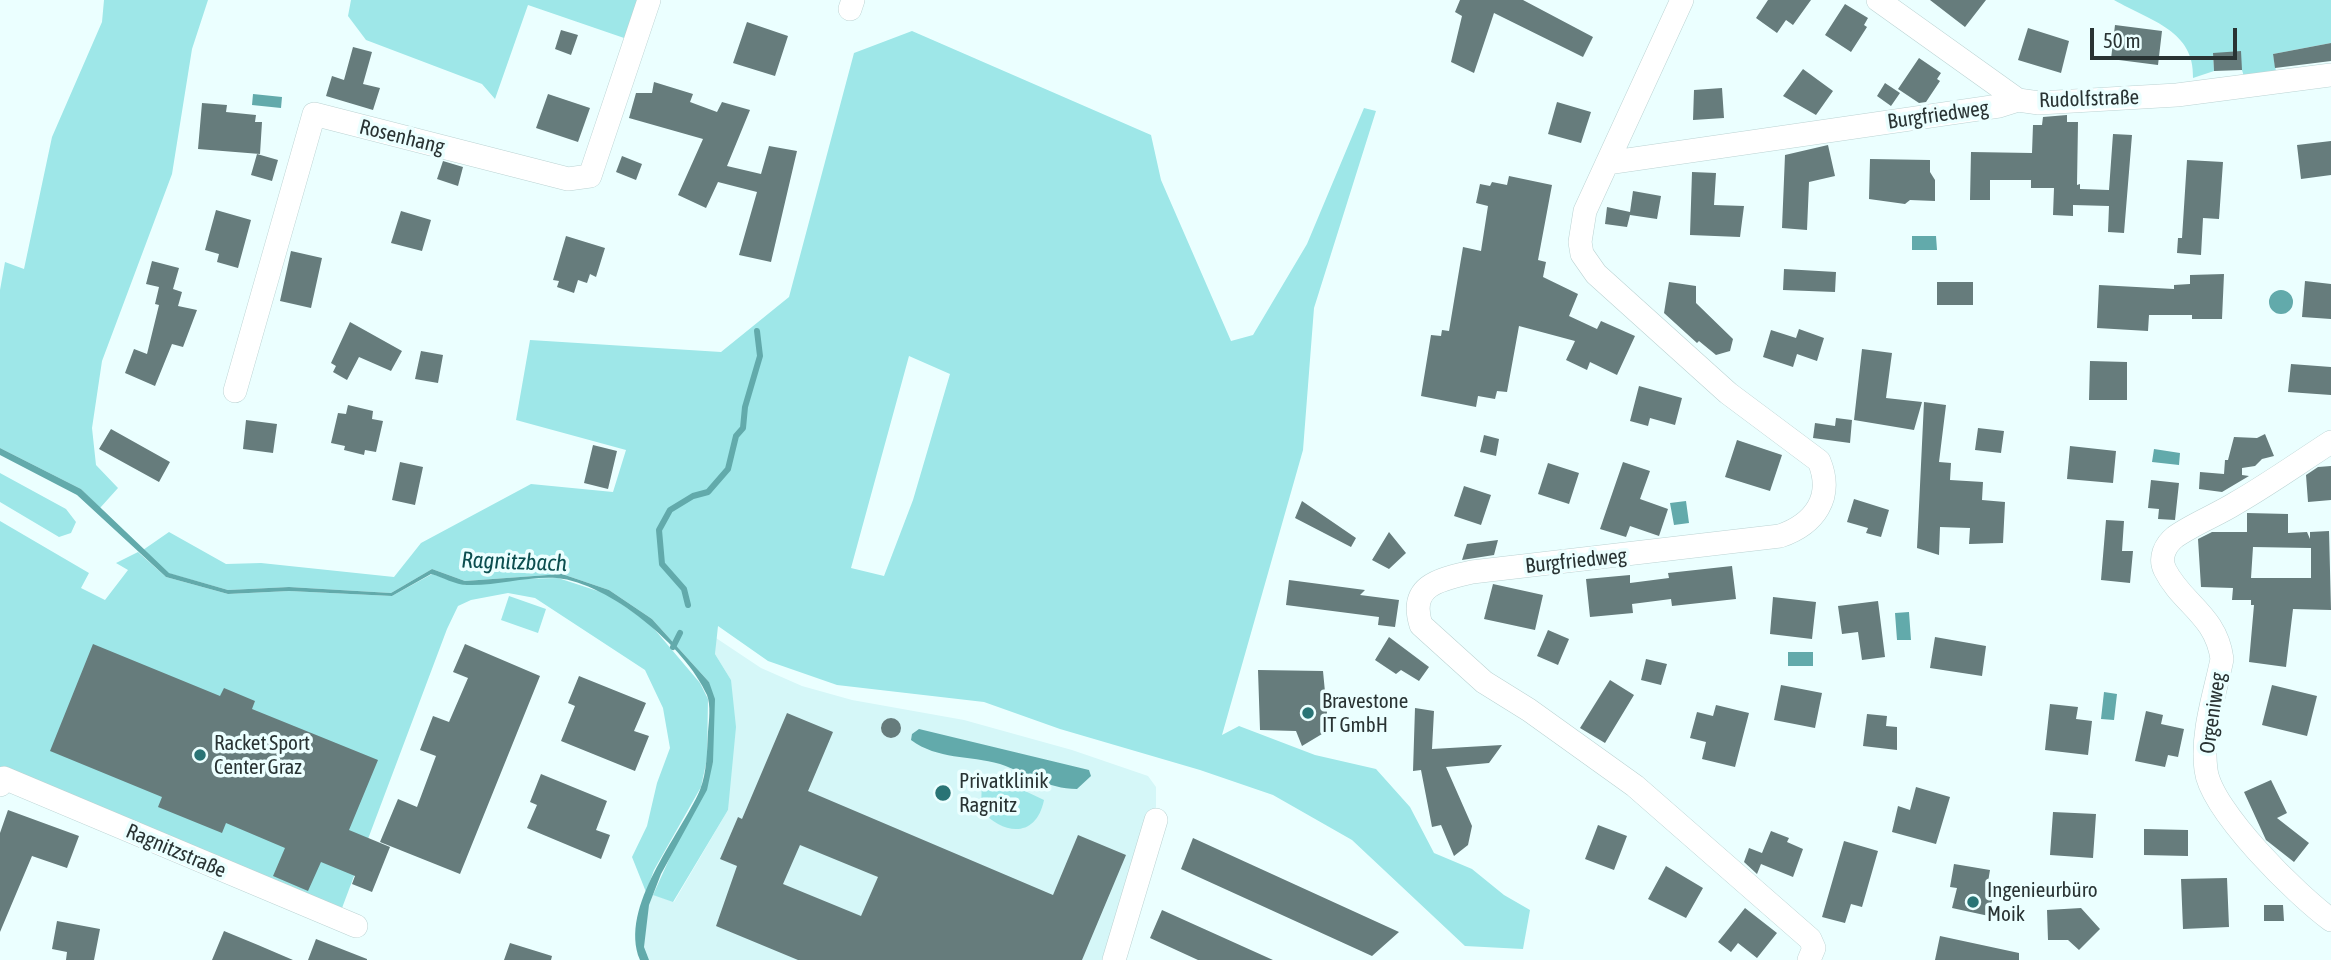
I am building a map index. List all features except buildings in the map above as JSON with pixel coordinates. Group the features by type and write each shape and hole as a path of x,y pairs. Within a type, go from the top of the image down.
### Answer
{"street":[{"name":"Rosenhang","path":"235,391 314,114 568,179 590,176 649,0"},
{"name":"Burgfriedweg","path":"1682,0 1607,163 1581,226 1580,242 1589,265 1621,298 1728,393 1819,461 1824,474 1825,489 1821,506 1804,526 1780,536 1472,572 1438,579 1426,588 1420,600 1419,618 1421,625 1484,682 1529,710 1634,786 1734,870 1810,939 1814,948 1809,960"},
{"name":"Rudolfstraße","path":"1878,0 2018,100 2039,103 2177,95 2331,75"},
{"name":"Burgfriedweg","path":"1607,163 1999,106 2018,100"},
{"name":"Orgeniweg","path":"2331,442 2240,501 2175,537 2163,553 2163,562 2171,579 2210,625 2220,648 2222,659 2207,732 2206,768 2213,793 2237,827 2331,920"},
{"name":"Ragnitzstraße","path":"0,785 5,778 356,926"},
{"path":"1114,960 1156,820"}],"shaded area":[{"path":"104,0 208,0 192,49 172,174 102,361 92,428 96,465 118,488 100,508 81,489 0,448 0,290 5,262 24,269 52,137 102,22"},
{"path":"351,0 640,0 627,39 528,5 495,99 482,84 366,40 348,16"},
{"path":"2114,0 2331,0 2331,43 2273,54 2277,77 2245,80 2242,70 2213,54 2214,71 2193,78 2192,62 2179,38 2168,29"},
{"path":"912,31 1151,135 1161,180 1231,341 1253,335 1307,244 1364,108 1376,111 1314,308 1303,450 1222,735 1239,726 1315,755 1376,769 1410,807 1434,853 1472,869 1504,895 1530,910 1523,949 1465,946 1352,840 1273,795 1200,770 1060,729 984,702 837,685 768,661 718,626 715,654 731,680 736,727 728,810 673,902 653,895 713,762 709,682 652,619 609,590 562,574 465,581 432,569 391,593 289,587 228,590 168,573 143,550 169,532 226,564 261,563 394,577 421,543 531,484 613,492 626,450 516,420 530,340 721,352 789,297 854,53","holes":["909,356 950,374 913,500 884,576 851,568"]},
{"path":"253,94 282,97 281,108 252,105"},
{"path":"1912,236 1936,236 1937,250 1912,250"},
{"path":"2281,290 2292,297 2293,302 2286,313 2281,314 2270,307 2269,302 2276,291"},
{"name":"Ragnitzbach","path":"0,448 81,489 169,573 228,590 289,587 391,593 432,569 465,581 562,574 609,590 652,619 709,682 715,699 713,762 707,790 661,874 649,905 644,947 649,960 640,960 635,939 637,918 654,872 700,790 706,761 709,708 707,695 697,676 682,657 644,620 599,592 578,582 557,578 467,585 431,574 392,596 289,591 228,594 166,577 77,495 0,455"},
{"path":"2154,449 2180,453 2179,465 2152,462"},
{"path":"0,473 66,509 76,522 71,533 59,537 0,502"},
{"path":"1686,501 1689,523 1674,525 1670,503"},
{"name":"Racket Sport Center Graz","path":"0,521 89,573 81,588 105,600 128,570 116,563 138,552 166,577 228,594 289,591 392,596 432,574 465,585 514,579 558,578 607,594 650,624 700,683 708,699 707,759 701,787 654,870 646,892 632,857 647,826 657,783 670,748 663,708 645,670 535,598 508,593 471,600 458,606 447,629 342,908 0,774"},
{"path":"509,596 546,609 538,633 501,620"},
{"path":"1909,612 1911,640 1897,640 1895,613"},
{"name":"Privatklinik Ragnitz","path":"716,638 761,668 802,686 852,700 964,720 1072,750 1148,776 1156,787 1156,820 1102,960 646,960 641,929 649,893 674,902 728,810 731,680 715,654"},
{"path":"1788,652 1813,652 1813,666 1788,666"},
{"path":"2104,692 2117,694 2114,720 2101,719"},
{"path":"919,729 1089,770 1091,776 1077,789 1056,786 1000,764 932,751 911,740 912,734"},
{"path":"989,774 1044,800 1034,822 1018,829 1008,828 981,810 982,777"}],"waterway":[{"path":"688,605 684,589 662,564 659,530 670,510 693,496 708,492 728,469 736,436 743,428 745,407 760,356 757,331"},
{"path":"673,647 680,633"}],"place":[{"name":"Bravestone IT GmbH","path":"1308,713"},
{"name":"Racket Sport Center Graz","path":"200,755"},
{"name":"Privatklinik Ragnitz","path":"943,793"},
{"name":"Ingenieurbüro Moik","path":"1973,902"}]}
